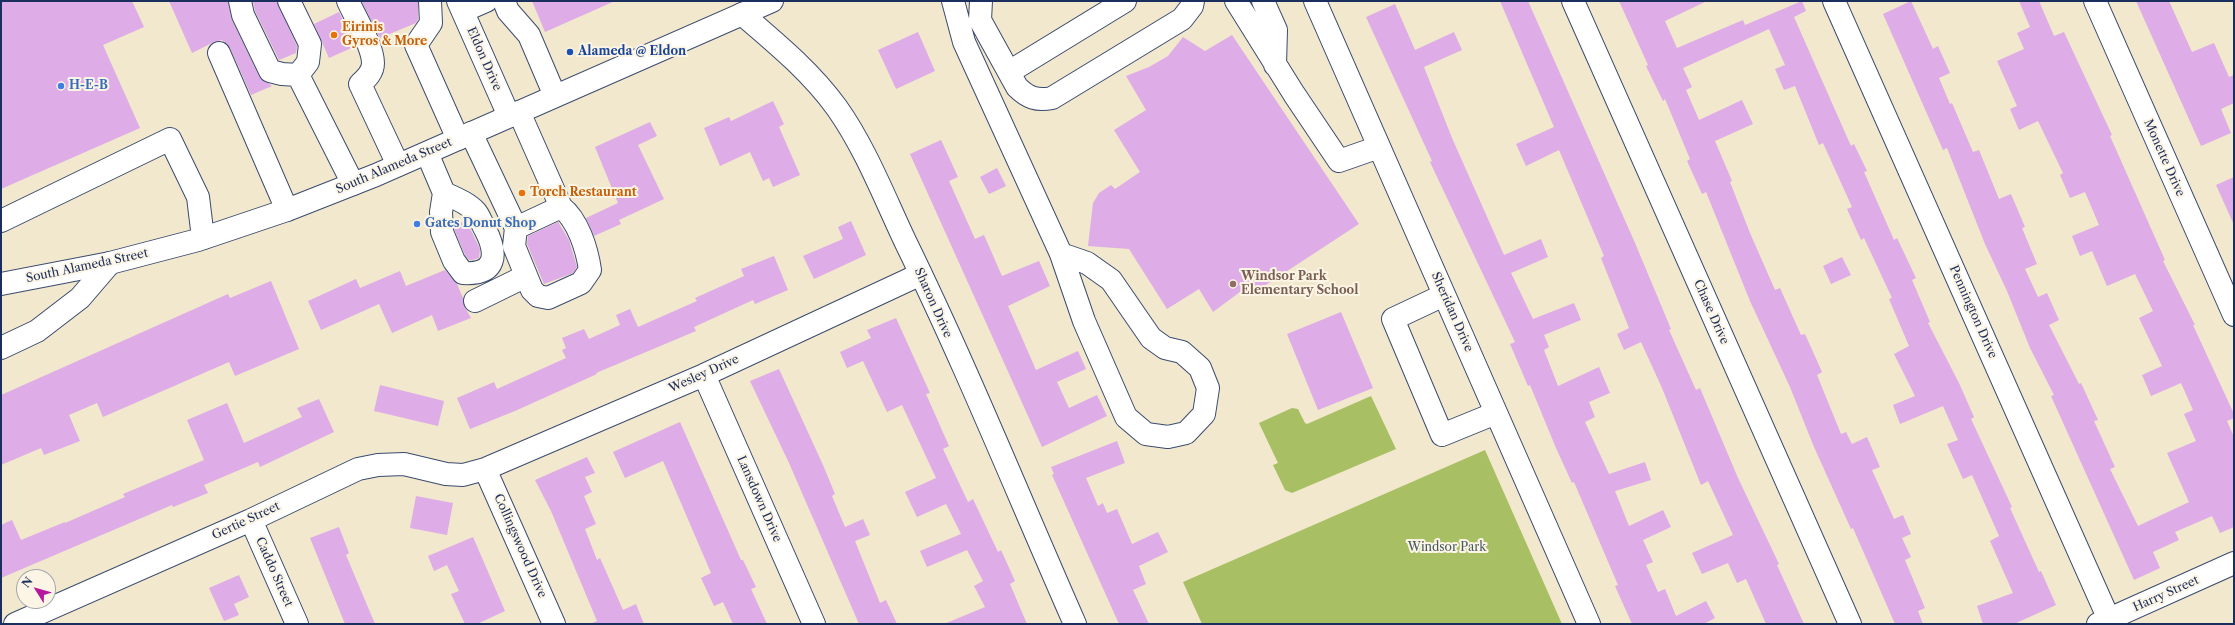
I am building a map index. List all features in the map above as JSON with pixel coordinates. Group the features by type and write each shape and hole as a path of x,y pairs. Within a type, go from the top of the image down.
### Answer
{"street":[{"path":"240,1 243,15 270,71 282,74 298,74"},
{"path":"289,1 310,44 308,62 298,74"},
{"path":"348,1 368,43 373,62 367,78 360,84 398,165"},
{"path":"427,153 444,193 441,212 442,232 454,261 463,273 478,274 487,270 507,240 561,207 570,215 588,255 590,270 587,277 581,283 548,298 538,296 535,293 507,240 464,136 416,45 431,23 430,1"},
{"path":"461,6 486,1"},
{"path":"504,1 508,11 529,35 556,96"},
{"name":"South Alameda Street","path":"1,284 110,263 203,238 287,210 427,153 772,1"},
{"path":"953,1 964,42 1061,254 1084,321 1126,417 1146,434 1168,437 1186,433 1204,414 1208,388 1200,368 1182,352 1165,348 1151,338 1111,280 1087,263 1061,254"},
{"path":"981,1 980,20 1017,87 1026,96 1041,100 1052,98 1182,19 1192,6 1192,1"},
{"path":"1009,72 1125,1"},
{"path":"1236,1 1275,65 1339,161 1379,147"},
{"path":"1263,1 1276,30 1275,65"},
{"name":"Sheridan Drive","path":"1315,1 1589,624"},
{"name":"Chase Drive","path":"1573,1 1850,624"},
{"name":"Pennington Drive","path":"1834,1 2106,622"},
{"name":"Monette Drive","path":"2095,1 2234,314"},
{"name":"Eldon Drive","path":"461,6 561,207"},
{"name":"Sharon Drive","path":"742,14 785,51 812,79 837,109 855,137 921,274 1075,624"},
{"path":"219,53 287,210"},
{"path":"298,74 352,184"},
{"path":"1,221 170,140 198,198 203,238"},
{"path":"444,193 462,201 507,240"},
{"path":"1,348 37,331 80,298 110,263"},
{"name":"Wesley Drive","path":"485,469 704,375 921,274"},
{"path":"476,301 526,276"},
{"path":"1444,295 1394,319 1442,435 1496,413"},
{"name":"Lansdown Drive","path":"704,375 814,624"},
{"name":"Gertie Street","path":"25,622 251,520 358,469 378,465 404,464 446,474 463,475 485,469"},
{"name":"Collingswood Drive","path":"485,469 554,624"},
{"name":"Caddo Street","path":"251,520 297,624"},
{"name":"Harry Street","path":"2106,622 2234,563"}],"green space":[{"path":"1371,396 1396,449 1292,493 1285,490 1273,465 1278,463 1259,423 1292,408 1298,409 1305,423 1307,424"},
{"name":"Windsor Park","path":"1485,450 1562,624 1202,624 1183,582"}],"building":[{"name":"H-E-B","path":"1,1 132,1 144,27 103,45 140,128 1,189"},
{"path":"169,1 228,1 232,20 259,76 272,86 251,95 230,48 222,40 214,42 192,53"},
{"path":"253,1 277,1 297,46 296,53 279,60 255,11"},
{"path":"418,1 418,19 416,23 380,38 362,2"},
{"path":"532,1 615,1 545,32"},
{"path":"1500,1 1528,1 1635,243 1671,329 1669,330 1696,390 1700,388 1738,478 1779,564 1777,565 1804,624 1766,624 1746,579 1737,583 1728,563 1702,574 1692,553 1733,535 1708,481 1701,485 1662,388 1641,342 1624,350 1617,334 1629,328 1601,258 1604,256 1559,150 1526,166 1516,144 1554,127"},
{"path":"1619,1 1707,1 1665,21 1677,48 1743,20 1745,25 1802,1 1806,11 1794,17 1851,146 1854,144 1867,171 1864,172 1894,240 1897,238 1916,278 1912,280 1930,322 1928,323 1959,383 1974,417 1971,419 2012,507 2010,508 2039,572 2041,571 2056,605 2014,624 1983,624 1977,606 2013,593 1990,541 1999,536 1972,475 1963,479 1947,444 1958,440 1943,406 1900,424 1893,405 1915,396 1894,354 1909,346 1889,299 1892,298 1864,238 1861,240 1847,209 1852,207 1823,143 1819,145 1795,86 1784,90 1775,69 1785,65 1769,29 1683,68 1692,87 1686,90 1699,120 1742,100 1753,124 1715,141 1732,181 1730,182 1750,233 1775,290 1780,288 1801,335 1805,334 1822,372 1817,375 1841,434 1846,432 1852,444 1867,437 1880,467 1872,470 1894,519 1903,515 1911,534 1902,538 1911,557 1905,560 1925,608 1918,611 1923,624 1895,624 1853,528 1851,529 1814,447 1790,387 1750,301 1706,192 1702,194 1687,161 1690,159 1665,99 1663,101 1646,66 1648,65"},
{"path":"1911,1 1933,49 1938,46 1950,73 1939,78 1950,104 1952,103 1973,152 1979,150 1999,199 2011,194 2025,227 2022,228 2037,264 2025,269 2038,297 2047,293 2059,320 2049,325 2079,384 2081,383 2098,420 2094,421 2115,467 2110,469 2138,526 2189,502 2167,453 2196,441 2184,414 2193,410 2181,383 2151,396 2142,375 2162,366 2139,318 2153,311 2135,274 2107,286 2092,251 2080,256 2072,236 2099,225 2085,192 2070,198 2060,175 2063,173 2038,121 2019,130 2010,109 2017,106 1997,61 2024,49 2017,33 2030,27 2019,1 2039,1 2054,36 2064,32 2112,135 2110,136 2165,260 2163,261 2195,325 2193,325 2234,414 2234,418 2227,421 2234,437 2234,527 2220,533 2212,516 2175,532 2179,540 2153,552 2160,568 2134,580 2051,396 2054,395 2030,348 2007,291 1985,244 1947,148 1943,150 1883,14"},
{"path":"2136,1 2169,1 2192,52 2214,43 2229,77 2234,75 2234,103 2221,109 2231,133 2201,146"},
{"path":"1395,4 1415,50 1454,32 1462,50 1424,67 1452,138 1504,255 1541,239 1548,257 1511,273 1533,319 1574,303 1581,320 1544,335 1549,347 1544,350 1558,386 1599,367 1610,393 1589,402 1595,417 1585,422 1609,474 1645,462 1651,480 1615,491 1629,526 1663,510 1671,527 1643,540 1653,562 1646,565 1658,592 1665,589 1676,616 1706,601 1715,618 1704,624 1632,624 1615,586 1618,585 1574,482 1572,483 1530,385 1528,386 1510,344 1515,342 1430,162 1432,161 1366,17"},
{"name":"Eirinis Gyros & More","path":"339,12 356,46 329,58 314,24"},
{"path":"918,32 935,71 896,89 878,50"},
{"path":"1232,35 1359,224 1252,294 1248,286 1213,312 1199,289 1167,309 1129,249 1088,246 1093,203 1099,193 1111,185 1115,189 1140,172 1114,130 1146,110 1126,76 1149,67 1168,56 1183,37 1205,51"},
{"path":"773,101 784,124 779,127 800,175 773,187 769,178 763,181 750,152 720,166 704,128 729,117 731,121"},
{"path":"650,122 657,136 638,145 664,199 619,220 621,224 594,236 586,218 618,203 595,147"},
{"path":"941,140 958,177 949,181 975,239 984,235 1002,276 1039,261 1050,286 1008,306 1036,370 1078,351 1086,369 1057,382 1069,408 1097,395 1107,416 1042,447 910,154"},
{"path":"997,168 1006,186 989,194 980,177"},
{"path":"2234,177 2234,225 2216,185"},
{"path":"466,220 480,249 479,258 472,260 469,260 465,255 454,229 454,227"},
{"path":"851,221 866,255 814,279 803,256 843,239 838,227"},
{"path":"558,222 569,240 577,267 573,273 544,284 527,244 528,236"},
{"path":"774,256 788,290 755,304 753,300 694,327 696,331 596,373 597,374 515,411 470,429 457,398 494,382 497,389 566,358 562,350 566,348 562,338 584,329 589,339 620,325 616,315 630,309 638,327 697,301 695,298 744,276 741,269"},
{"path":"1842,257 1851,275 1831,284 1823,266"},
{"path":"445,270 457,284 463,298 464,306 471,318 438,331 432,315 392,333 379,304 321,330 308,301 356,279 360,288 400,271 406,286"},
{"path":"271,281 299,349 235,376 229,362 103,417 97,403 69,415 80,441 44,455 41,448 1,465 1,395 228,294 230,298"},
{"path":"1341,312 1373,388 1318,410 1287,334"},
{"path":"896,318 930,393 926,394 949,446 943,449 968,502 973,499 998,552 1001,550 1015,581 1010,584 1027,624 944,624 985,607 974,586 983,581 967,550 927,567 920,551 961,534 946,504 917,517 905,492 936,478 902,405 887,412 863,361 847,368 840,352 871,338 867,330"},
{"path":"779,369 823,465 835,494 832,496 845,527 863,519 870,535 855,541 880,603 886,600 897,624 859,624 789,463 750,381"},
{"path":"380,385 444,401 438,426 374,411"},
{"path":"319,399 334,432 260,467 258,462 204,485 208,493 173,507 172,505 22,569 16,569 16,572 1,578 1,525 12,520 21,540 125,497 123,494 204,460 187,420 227,403 244,443 302,417 297,408"},
{"path":"680,422 741,560 743,560 756,587 751,589 767,624 733,624 723,602 714,606 701,578 711,573 663,461 625,478 613,452"},
{"path":"1117,441 1125,463 1086,478 1098,506 1103,503 1107,513 1117,509 1132,544 1158,532 1168,552 1139,566 1146,584 1133,590 1149,624 1119,624 1052,475 1054,474 1051,467"},
{"path":"587,457 595,473 585,477 592,492 584,496 596,524 585,529 597,560 600,558 623,610 636,604 644,624 590,624 597,621 551,511 535,480"},
{"path":"416,496 453,503 447,535 410,528"},
{"path":"339,527 349,553 346,555 375,624 345,624 310,538"},
{"path":"473,537 505,611 477,624 465,624 451,594 459,591 447,565 434,571 428,556"},
{"path":"239,575 249,597 234,604 239,615 224,621 209,588"}],"place":[{"name":"Eirinis Gyros & More","path":"334,35"},
{"name":"Alameda @ Eldon","path":"570,52"},
{"name":"H-E-B","path":"61,86"},
{"name":"Torch Restaurant","path":"522,193"},
{"name":"Gates Donut Shop","path":"417,224"},
{"name":"Windsor Park Elementary School","path":"1233,284"}]}
